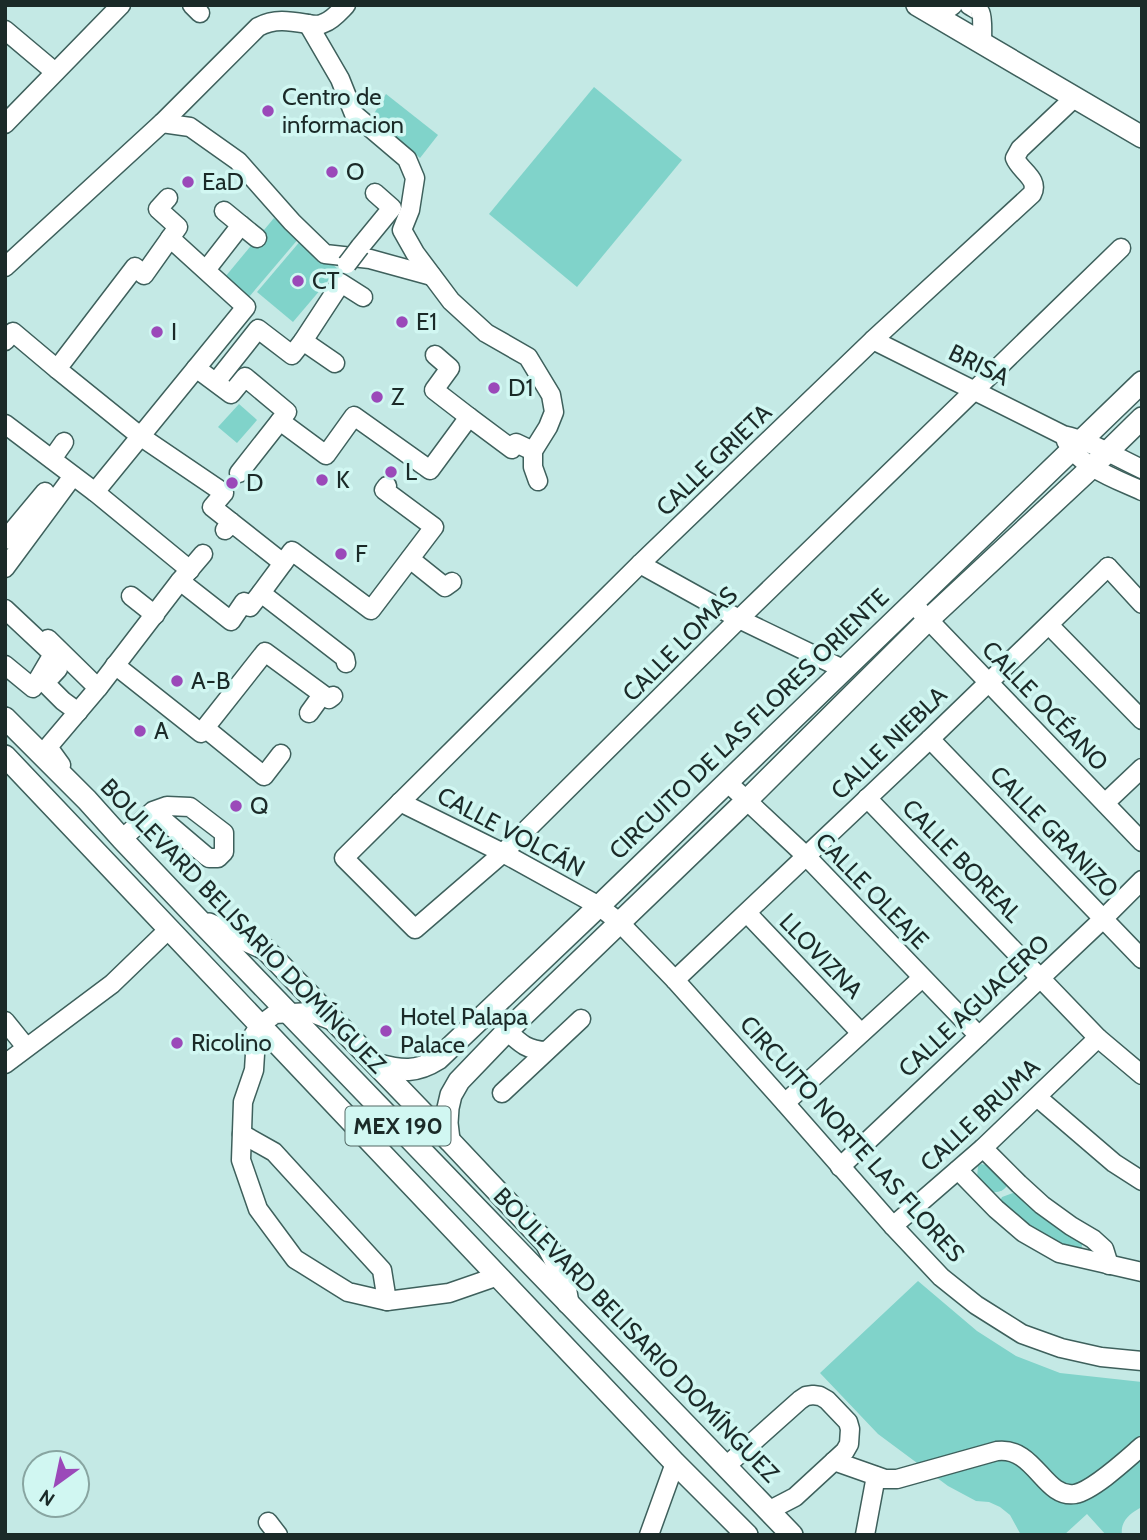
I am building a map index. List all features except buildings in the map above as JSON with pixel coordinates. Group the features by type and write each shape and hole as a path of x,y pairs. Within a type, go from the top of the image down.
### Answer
{"main road":[{"path":"917,5 945,11 982,44 1142,137"},
{"name":"CIRCUITO DE LAS FLORES ORIENTE","path":"378,1065 409,1071 425,1068 438,1059 912,603 1073,441 1142,382"},
{"path":"449,1140 448,1108 451,1095 459,1081 928,620 1142,418"},
{"name":"BOULEVARD BELISARIO DOMÍNGUEZ","path":"5,718 87,800 198,919 792,1535"},
{"name":"MEX 190","path":"5,756 739,1532"},
{"path":"163,922 176,896"},
{"path":"198,919 265,949 378,1065 546,1243 563,1275 568,1303"},
{"path":"739,1532 768,1511"}],"street":[{"path":"5,124 121,5"},
{"path":"5,267 162,123 258,27 279,20 315,25 328,21 346,5"},
{"path":"970,5 982,16 982,44"},
{"path":"308,24 340,79 354,114 407,159 415,178 410,209 402,230 415,253 451,301 486,333 528,357 551,395 554,412 533,451 533,467 538,481"},
{"path":"5,30 55,72"},
{"name":"CALLE GRIETA","path":"415,929 344,858 640,564 873,340 1032,194 1034,183 1015,158 1020,149 1074,98"},
{"path":"162,123 190,127 238,161 292,222 325,254 370,259 432,276"},
{"path":"216,382 258,329 292,355 341,283 346,264 392,208 375,193"},
{"path":"57,369 135,267 144,275 178,227 158,209 168,198"},
{"path":"224,211 257,238"},
{"path":"206,270 241,225"},
{"path":"94,492 246,307 170,237"},
{"name":"CALLE LOMAS","path":"415,929 503,853 1121,248"},
{"path":"341,283 363,297"},
{"path":"5,341 13,332 140,436 224,493 212,507 228,526 284,563"},
{"name":"BRISA","path":"873,340 1073,441 1099,459"},
{"path":"303,341 335,363"},
{"path":"435,355 450,368 434,390 512,449 516,443 533,451"},
{"path":"196,368 231,394 246,377 287,412 239,473"},
{"path":"280,421 326,455 355,416 430,470 469,417"},
{"path":"5,424 94,492 231,621 244,602 250,607 292,551 333,589 371,610 434,527 384,490 387,486"},
{"path":"52,459 64,442"},
{"path":"1099,459 1142,469"},
{"path":"1099,459 1142,491"},
{"path":"5,568 74,476"},
{"path":"5,540 45,492"},
{"path":"87,800 48,747 203,554"},
{"path":"410,559 445,587"},
{"path":"640,564 739,620 843,669"},
{"path":"1108,567 1142,586"},
{"path":"1108,567 1142,604"},
{"name":"CALLE NIEBLA","path":"675,980 1108,567"},
{"path":"261,593 345,658 346,663"},
{"path":"131,596 155,615"},
{"path":"5,597 98,688"},
{"name":"CALLE OCÉANO","path":"912,603 1142,842"},
{"path":"5,609 53,654 33,688 5,665"},
{"path":"1049,625 1142,720"},
{"path":"115,665 201,733 265,652 328,695 309,713"},
{"path":"68,658 45,683 78,712"},
{"path":"205,728 263,781 281,754"},
{"name":"CALLE GRANIZO","path":"930,739 1142,959"},
{"path":"1105,803 1142,768"},
{"name":"CALLE OLEAJE","path":"727,782 805,855 979,1036"},
{"name":"CALLE BOREAL","path":"867,799 1098,1038 1142,1075"},
{"name":"CALLE VOLCÁN","path":"400,802 503,853 599,906"},
{"path":"122,839 153,811"},
{"name":"CALLE AGUACERO","path":"839,1167 1142,880"},
{"name":"CIRCUITO NORTE LAS FLORES","path":"599,906 620,923 675,980 839,1167 941,1277 976,1305 1022,1334 1061,1348 1101,1357 1142,1361"},
{"name":"LLOVIZNA","path":"747,913 861,1033"},
{"path":"5,1064 112,984 163,922"},
{"path":"785,1103 922,978"},
{"path":"336,1022 310,1012 275,1014 260,1024 252,1037 256,1054 254,1070 243,1102 241,1160 258,1209 295,1259 348,1292 387,1301 449,1293 498,1276"},
{"path":"502,1093 581,1019"},
{"path":"5,1021 26,1047"},
{"path":"507,1031 533,1051 546,1051"},
{"name":"CALLE BRUMA","path":"893,1226 983,1148 1098,1038"},
{"path":"1037,1097 1114,1163 1142,1181"},
{"path":"242,1135 274,1152 382,1270 387,1301"},
{"path":"983,1148 1042,1205 1104,1249 1109,1265"},
{"path":"958,1170 1024,1233 1059,1253 1142,1272"},
{"path":"726,1466 806,1396 813,1395 827,1400 848,1422 849,1444 845,1451 795,1497 768,1511"},
{"path":"834,1461 885,1479 897,1479 997,1451 1010,1450 1020,1454 1054,1488 1068,1494 1090,1487 1142,1446"},
{"path":"649,1535 675,1464"},
{"path":"865,1535 876,1476"}],"shaded area":[{"path":"594,87 682,160 577,287 489,214"},
{"path":"386,94 438,135 420,158 372,117"},
{"path":"274,218 299,238 249,297 225,277"},
{"name":"CT","path":"302,239 338,269 293,322 257,292"},
{"path":"239,404 257,420 237,443 218,427"},
{"path":"981,1164 1009,1183 1005,1188 999,1192 990,1192 977,1178 978,1166"},
{"path":"1013,1193 1083,1241 1081,1250 1078,1252 1040,1238 999,1203 1002,1197"},
{"path":"918,1281 977,1331 1016,1356 1060,1373 1142,1382 1142,1507 1127,1518 1122,1535 1106,1535 1087,1514 1064,1535 1021,1535 1010,1515 1000,1507 989,1502 976,1501 948,1486 878,1434 820,1373"}],"place":[{"name":"Centro de informacion","path":"268,111"},
{"name":"O","path":"332,172"},
{"name":"EaD","path":"188,182"},
{"name":"CT","path":"298,281"},
{"name":"E1","path":"402,322"},
{"name":"I","path":"157,332"},
{"name":"D1","path":"494,388"},
{"name":"Z","path":"377,397"},
{"name":"L","path":"391,472"},
{"name":"K","path":"322,480"},
{"name":"D","path":"232,483"},
{"name":"F","path":"341,554"},
{"name":"A-B","path":"177,681"},
{"name":"A","path":"140,731"},
{"name":"Q","path":"236,806"},
{"name":"Hotel Palapa Palace","path":"386,1031"},
{"name":"Ricolino","path":"177,1043"}]}
